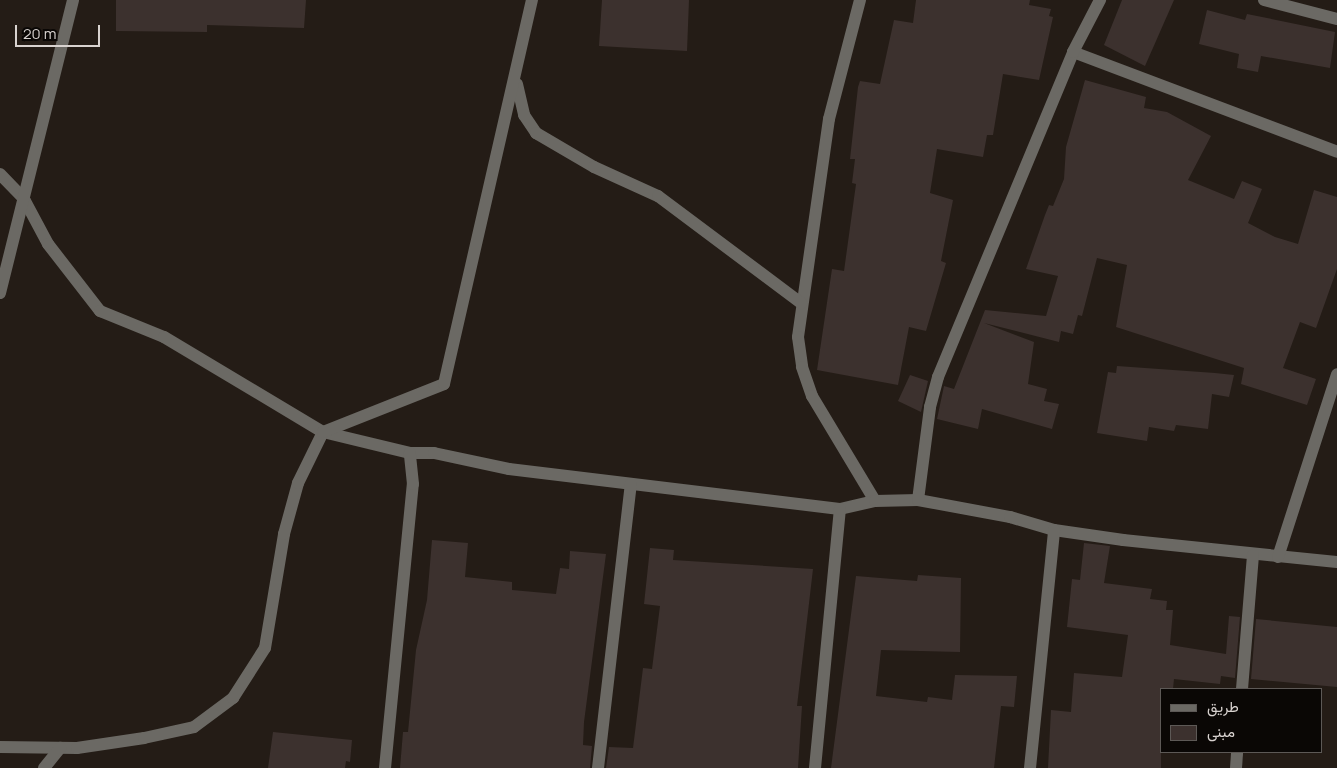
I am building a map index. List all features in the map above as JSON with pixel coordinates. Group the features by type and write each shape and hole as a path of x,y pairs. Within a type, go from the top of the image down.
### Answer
{"street":[{"path":"0,293 73,0"},
{"path":"0,747 60,748 96,745 194,727 233,698 265,648 286,526 298,483 323,432 444,384 532,0"},
{"path":"860,0 829,120 798,337 802,367 812,396 875,501"},
{"path":"918,500 930,407 938,377 1074,52 1100,0"},
{"path":"1264,0 1337,20"},
{"path":"1074,52 1337,152"},
{"path":"516,76 524,115 536,133 594,167 658,196 802,303"},
{"path":"0,174 24,199 48,244 100,312 164,337 323,432 410,452 631,484 840,509 875,501 918,500 1010,517 1054,530 1254,555 1337,562"},
{"path":"1278,557 1332,401 1337,374"},
{"path":"385,768 413,484 410,452"},
{"path":"598,768 631,484"},
{"path":"815,768 840,509"},
{"path":"1030,768 1054,530"},
{"path":"1242,688 1254,555"},
{"path":"44,768 60,748"},
{"path":"1236,768 1237,753"}],"building":[{"path":"116,0 306,0 304,28 207,25 207,32 116,31"},
{"path":"602,0 689,0 687,51 599,46"},
{"path":"916,0 1030,0 1029,5 1051,9 1049,16 1053,17 1039,80 1003,74 993,135 987,135 983,157 937,149 930,193 953,200 941,261 946,263 926,331 909,327 898,385 817,370 832,269 844,271 856,184 852,183 855,159 850,159 858,87 860,81 880,84 894,20 913,23"},
{"path":"1122,0 1174,0 1145,66 1104,45"},
{"path":"1207,10 1245,20 1247,14 1335,32 1330,68 1261,56 1258,72 1237,68 1239,54 1199,44"},
{"path":"1085,80 1146,97 1144,108 1167,112 1211,136 1188,180 1234,199 1242,181 1262,189 1248,223 1275,237 1298,244 1314,190 1337,197 1337,269 1316,328 1300,322 1283,368 1316,379 1307,405 1241,384 1244,368 1116,327 1127,265 1097,258 1082,316 1078,315 1073,334 1061,331 1059,342 984,323 1034,342 1028,384 1047,389 1044,401 1059,404 1052,429 982,409 978,429 937,419 944,386 954,389 985,310 1046,316 1058,276 1026,269 1049,205 1053,206 1064,179 1066,147"},
{"path":"1117,366 1234,375 1229,397 1212,394 1208,429 1176,425 1174,431 1149,427 1147,441 1097,433 1108,372 1116,373"},
{"path":"910,375 928,381 921,412 898,401"},
{"path":"432,540 468,543 465,577 512,582 512,590 556,594 560,568 569,569 570,551 606,554 584,722 583,745 592,746 590,768 400,768 403,732 408,732 416,650 427,600"},
{"path":"1084,543 1110,546 1104,583 1152,589 1150,599 1167,601 1166,610 1173,610 1170,645 1226,654 1229,616 1240,617 1235,678 1221,676 1220,684 1174,679 1173,688 1160,688 1161,768 1048,768 1051,710 1071,712 1074,673 1122,677 1128,635 1067,627 1072,579 1080,580"},
{"path":"650,548 674,550 673,560 813,569 797,706 802,706 798,768 606,768 609,747 633,748 643,668 652,669 660,606 644,604"},
{"path":"918,575 961,578 960,652 881,650 876,696 927,702 928,697 952,700 955,675 1017,676 1014,707 1001,706 994,768 831,768 856,576 917,581"},
{"path":"1256,619 1337,627 1337,687 1251,679"},
{"path":"273,732 352,740 350,762 346,761 345,768 268,768"}]}
